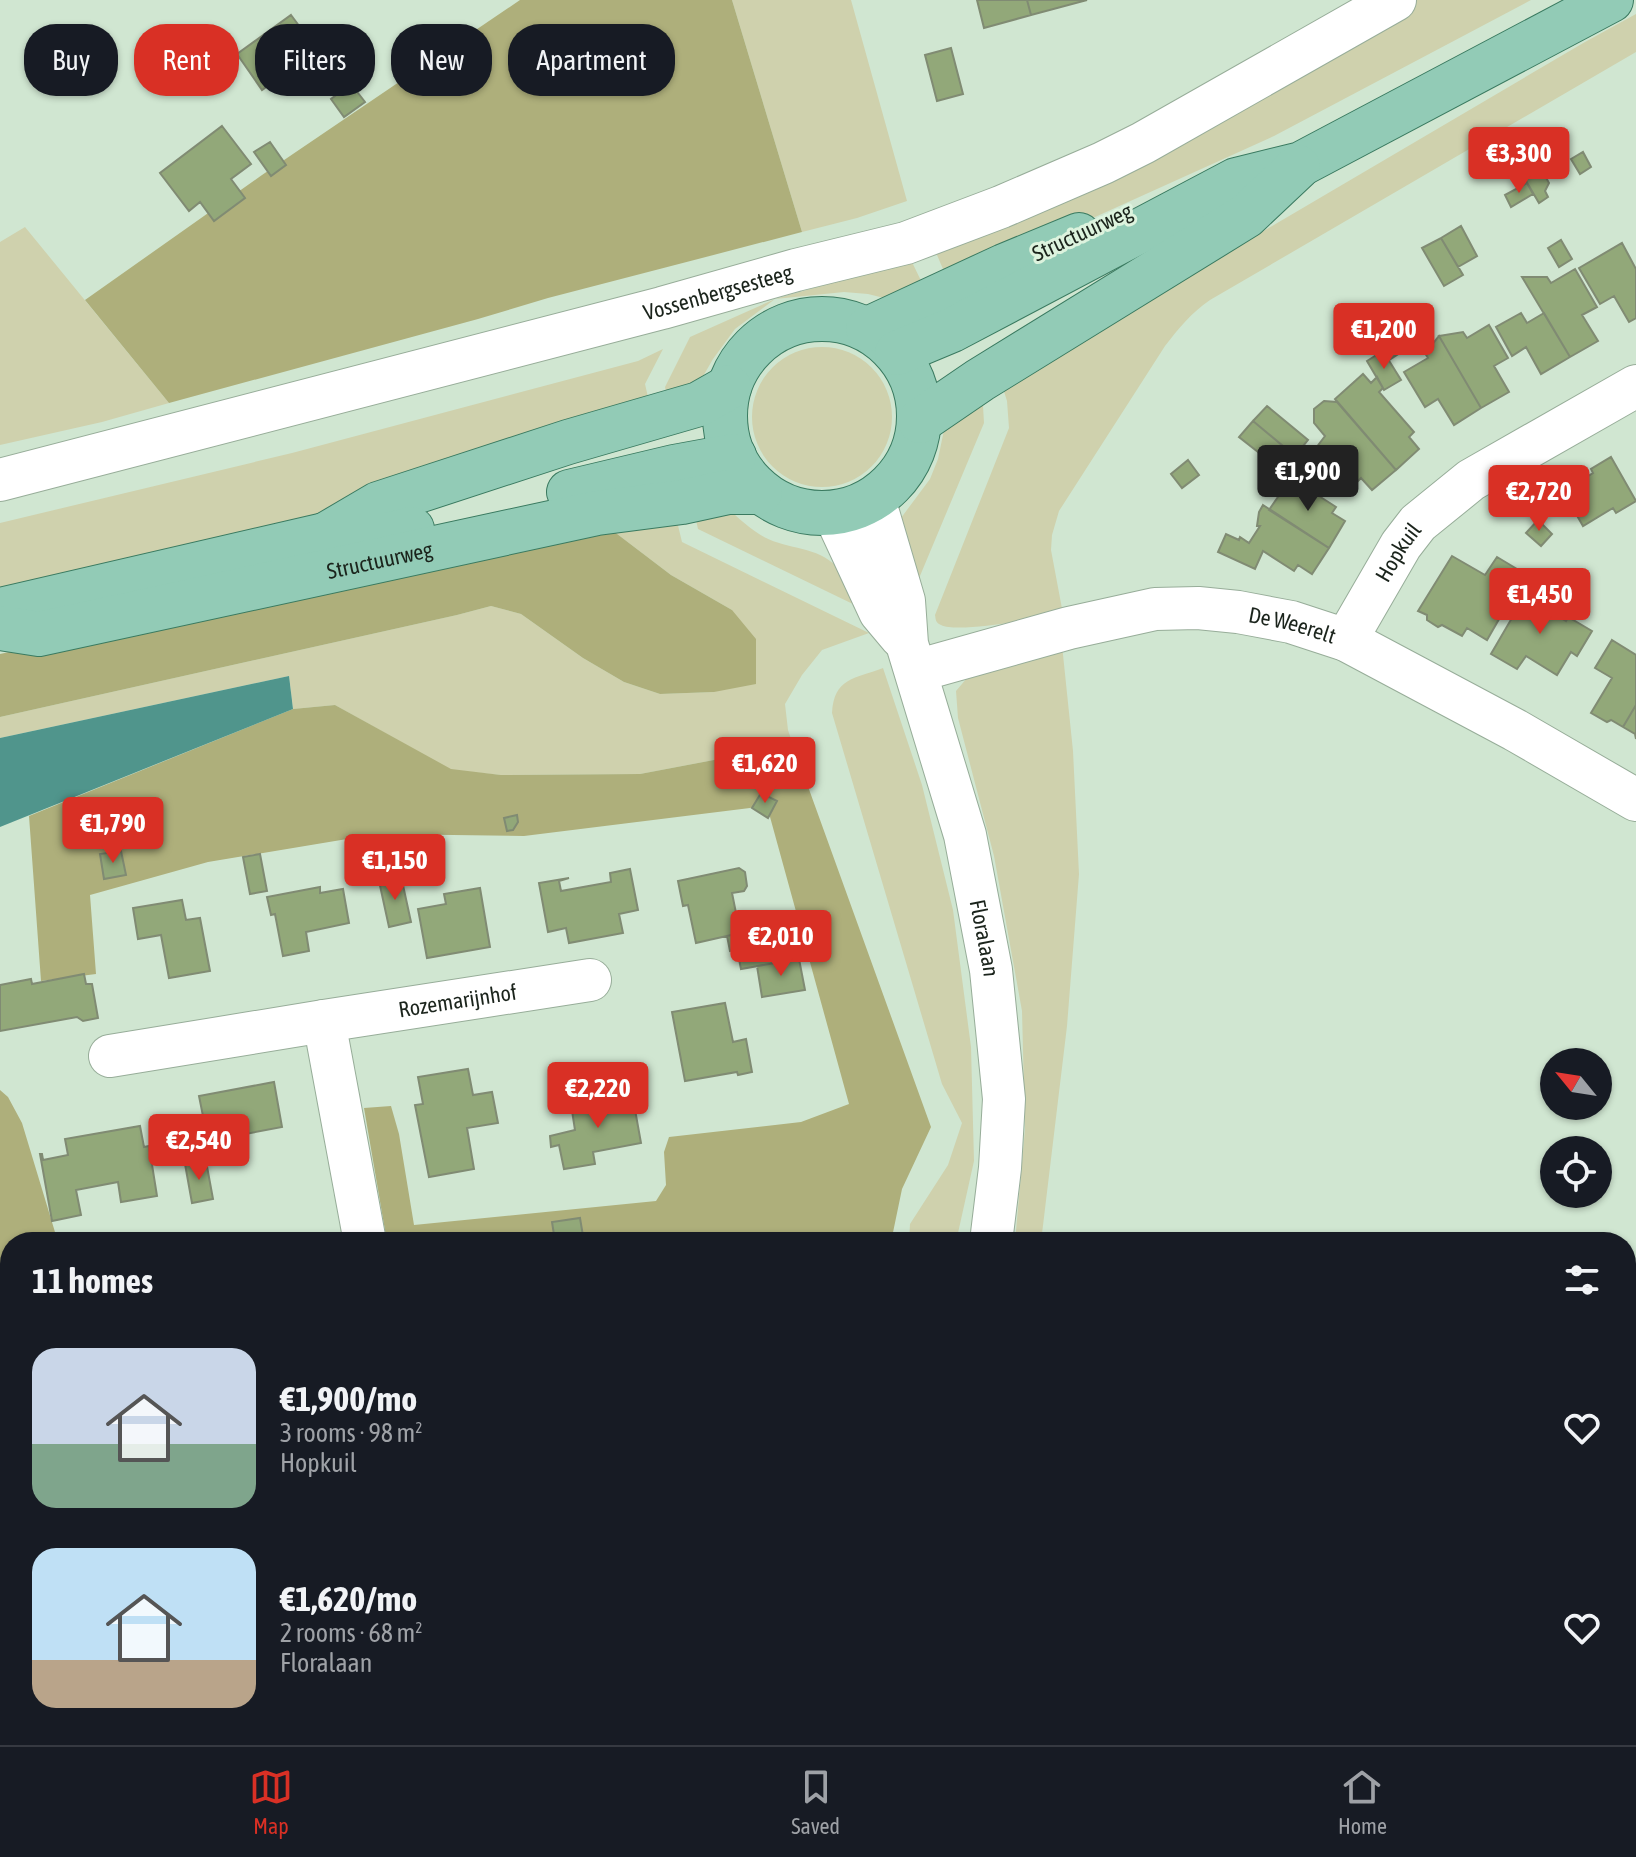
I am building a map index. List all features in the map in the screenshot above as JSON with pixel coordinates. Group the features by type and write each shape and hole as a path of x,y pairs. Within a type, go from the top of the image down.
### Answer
{"main road":[{"name":"Structuurweg","path":"920,421 980,380 1246,216 1301,164 1611,0"},
{"name":"Structuurweg","path":"882,341 1004,266 1077,236 1229,162 1301,164"},
{"path":"818,318 851,323 882,341 910,374 918,397 920,421 906,466 892,484 854,506 814,513 776,502 760,492 740,469 734,456 725,416 729,387 745,357 769,334 801,320 818,318"},
{"name":"Structuurweg","path":"325,535 378,504 568,442 699,404 729,387"},
{"name":"Structuurweg","path":"0,610 325,535 387,535 674,467 734,456"},
{"name":"Structuurweg","path":"0,628 39,634 597,513 682,502 728,492 760,492"}],"street":[{"name":"Vossenbergsesteeg","path":"0,480 906,243 1103,163 1395,0"},
{"name":"Hopkuil","path":"1346,640 1401,545 1428,513 1471,480 1636,386"},
{"name":"Floralaan","path":"854,506 880,612 912,658 965,835 991,970 1004,1099 992,1232"},
{"name":"De Weerelt","path":"912,658 1155,609 1198,608 1291,622 1346,640 1515,730 1636,800"},
{"name":"Rozemarijnhof","path":"110,1056 590,980"},
{"path":"324,1021 363,1232"}],"green space":[{"path":"520,0 732,0 802,232 548,298 169,403 85,300 391,88 391,96 492,96 492,24 485,24"},
{"path":"732,0 851,0 907,201 802,232"},
{"path":"1415,0 1531,0 1274,136 949,283 934,248"},
{"path":"1636,14 1636,52 1210,300 1186,321 1165,346 1059,511 1051,550 1063,614 965,628 937,622 935,615 1009,428 1007,401 1001,382"},
{"path":"25,227 169,403 0,445 0,242"},
{"path":"910,258 926,291 884,298 844,292 775,299"},
{"path":"775,299 735,329 698,385 668,401 665,387 690,337"},
{"path":"822,347 849,352 872,367 887,390 892,417 887,444 872,467 849,482 822,487 795,482 772,467 757,444 752,417 757,390 772,367 795,352"},
{"path":"663,349 645,384 650,406 330,513 0,592 0,523 292,453 638,361"},
{"path":"977,391 983,406 984,423 912,595 901,518 930,479 944,430"},
{"path":"725,506 764,537 829,560 843,576 857,606 698,529 694,511"},
{"path":"674,509 682,542 869,633 822,650 802,675 785,704 793,745 640,774 501,775 451,770 335,705 293,709 289,676 0,738 0,717 491,606 521,614 583,658 624,682 660,694 714,692 732,610 671,575 604,524"},
{"path":"604,524 671,575 732,610 756,639 756,684 714,692 660,694 624,682 583,658 521,614 491,606 0,717 0,654"},
{"path":"1062,645 1073,751 1079,874 1067,1026 1042,1232 1016,1232 1025,1129 1022,1011 994,856 958,718 956,691 978,665"},
{"path":"883,668 922,785 953,910 971,1047 974,1161 958,1232 910,1232 910,1224 948,1165 962,1123 942,1084 832,713 841,686"},
{"path":"335,705 451,769 501,775 640,774 793,745 931,1127 902,1189 893,1232 385,1232 364,1108 391,1106 399,1134 414,1225 656,1201 666,1185 664,1152 669,1137 801,1122 849,1104 767,806 524,836 377,834 208,862 90,895 96,974 41,981 29,816 293,709"},
{"path":"0,1090 8,1097 22,1123 55,1232 0,1232"}],"water":[{"path":"289,676 293,709 0,827 0,738"}],"building":[{"path":"977,0 1027,0 1031,15 984,28"},
{"path":"1027,0 1087,0 1031,15"},
{"path":"291,15 298,24 279,24"},
{"path":"255,41 255,80 239,57 239,53"},
{"path":"951,48 963,94 937,101 925,55"},
{"path":"335,96 360,96 365,102 344,117 331,99"},
{"path":"222,126 251,164 231,179 245,198 214,221 200,202 189,211 160,173"},
{"path":"270,142 286,165 271,176 254,152"},
{"path":"1583,152 1591,167 1580,174 1571,159"},
{"path":"1539,165 1549,183 1545,191 1548,197 1539,203 1522,174"},
{"path":"1527,183 1533,194 1511,207 1505,195"},
{"path":"1461,226 1477,256 1458,267 1441,238"},
{"path":"1441,238 1463,275 1444,286 1422,248"},
{"path":"1561,240 1572,259 1559,267 1548,248"},
{"path":"1622,243 1636,269 1636,318 1629,322 1614,296 1600,304 1579,268"},
{"path":"1575,269 1597,307 1582,315 1598,341 1570,357 1522,277 1547,277 1551,283"},
{"path":"1521,313 1527,323 1544,313 1570,357 1541,374 1526,347 1512,356 1496,327"},
{"path":"1489,325 1508,358 1494,366 1509,392 1481,408 1439,336 1463,332 1467,338"},
{"path":"1387,332 1400,353 1389,360 1376,339"},
{"path":"1439,336 1481,408 1454,425 1438,399 1425,407 1404,372 1428,358 1425,353"},
{"path":"1383,351 1401,380 1384,390 1367,361"},
{"path":"1363,374 1371,383 1377,377 1383,388 1379,392 1414,432 1409,437 1419,449 1396,470 1335,399"},
{"path":"1324,401 1337,402 1396,470 1372,490 1361,478 1356,483 1330,452 1326,456 1316,448 1325,436 1314,423 1314,409"},
{"path":"1267,406 1308,440 1295,456 1253,421"},
{"path":"1253,421 1295,456 1279,475 1269,467 1272,463 1239,437"},
{"path":"1611,457 1636,501 1616,513 1613,508 1583,526 1563,491 1593,473 1591,469"},
{"path":"1188,460 1199,475 1182,488 1171,474"},
{"path":"1291,478 1336,507 1332,513 1345,521 1329,548 1269,510"},
{"path":"1263,505 1329,548 1312,574 1298,565 1294,571 1263,551 1255,569 1218,552 1226,534 1249,543 1260,526 1257,526"},
{"path":"1538,520 1552,534 1541,546 1526,533"},
{"path":"1452,556 1485,575 1497,557 1522,572 1511,591 1514,593 1487,640 1467,628 1462,636 1442,625 1438,627 1427,620 1427,615 1418,611"},
{"path":"1530,587 1548,598 1543,607 1566,621 1568,617 1592,631 1577,656 1571,652 1557,675 1526,656 1517,669 1491,654"},
{"path":"1612,640 1636,655 1636,705 1623,727 1591,713 1612,678 1595,668"},
{"path":"1636,705 1636,739 1635,734 1623,727"},
{"path":"761,793 777,801 768,818 752,808"},
{"path":"517,815 518,822 513,830 507,831 504,818"},
{"path":"121,851 126,875 104,879 100,854"},
{"path":"260,854 267,891 250,894 243,857"},
{"path":"739,868 745,872 747,886 744,891 732,893 740,933 696,943 688,905 683,906 678,881"},
{"path":"630,869 638,910 619,914 623,933 569,943 566,928 548,932 539,883 569,878 559,881 561,891 611,882 610,873"},
{"path":"401,876 411,922 389,927 379,881"},
{"path":"320,887 320,893 343,889 349,923 306,932 309,951 283,956 275,914 271,915 267,897"},
{"path":"480,888 490,947 427,958 418,909 446,904 444,894"},
{"path":"182,900 186,920 200,918 210,971 169,978 161,935 138,939 133,908"},
{"path":"806,912 816,955 798,959 789,922 795,914"},
{"path":"789,922 798,959 741,969 737,949 730,951 727,936"},
{"path":"799,959 805,990 762,997 757,966"},
{"path":"84,974 86,984 92,984 98,1018 83,1021 77,1017 0,1031 0,985 31,979 32,984"},
{"path":"725,1003 733,1042 746,1039 752,1072 685,1081 672,1012"},
{"path":"468,1069 473,1095 492,1092 498,1123 467,1128 474,1169 429,1177 415,1105 423,1104 418,1077"},
{"path":"274,1082 282,1127 208,1141 199,1096"},
{"path":"632,1093 641,1143 593,1152 595,1164 564,1169 559,1145 551,1147 550,1136 575,1130 571,1104"},
{"path":"140,1126 144,1147 149,1146 157,1196 121,1202 118,1182 76,1190 81,1215 52,1221 40,1154 43,1160 68,1155 65,1139"},
{"path":"206,1161 213,1199 192,1203 185,1164"},
{"path":"580,1218 582,1232 554,1232 552,1222"}]}
